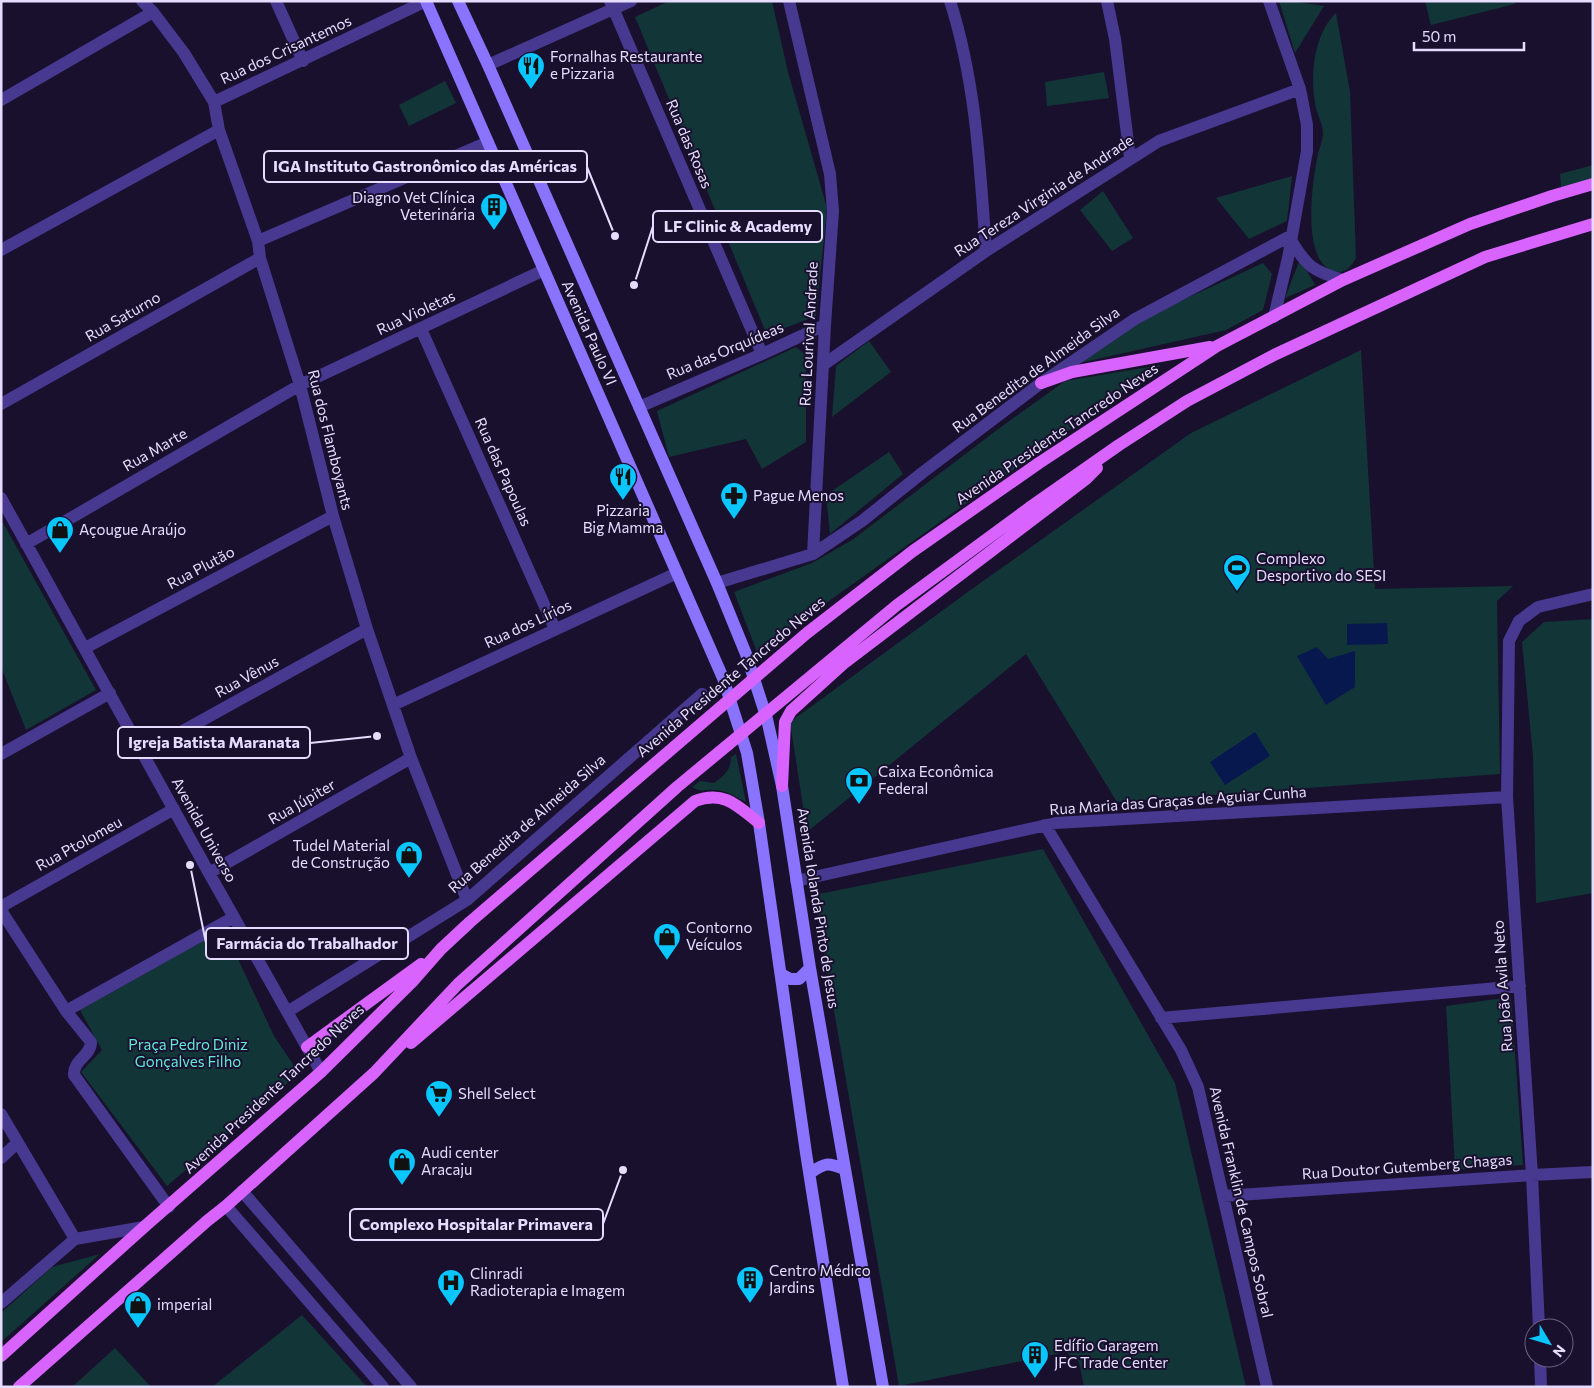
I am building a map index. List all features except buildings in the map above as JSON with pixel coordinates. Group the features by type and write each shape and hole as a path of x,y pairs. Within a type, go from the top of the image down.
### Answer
{"main road":[{"name":"Avenida Paulo VI","path":"426,1 723,678 747,753 759,823"},
{"name":"Avenida Paulo VI","path":"458,1 717,583 746,654"},
{"name":"Avenida Presidente Tancredo Neves","path":"1,1356 322,1072 412,982 441,949 470,922 807,633 913,551 1039,463 1217,346 1343,280 1470,224 1593,184"},
{"path":"374,1073 458,984 677,788 816,670 897,605 1029,508 1119,445 1186,402 1274,355 1396,298 1486,257 1593,224"},
{"path":"1041,383 1072,372 1217,346"},
{"path":"782,786 785,722 791,711 843,664 1086,478 1119,445"},
{"name":"Avenida Iolanda Pinto de Jesus","path":"746,654 767,719 782,786 810,968 883,1387"},
{"path":"18,1387 206,1221 226,1206 374,1073 457,1005 516,952 695,800 712,797 735,802 759,823 810,1173 844,1387"},
{"path":"307,1047 441,949"},
{"path":"781,974 799,979 810,968"},
{"path":"810,1173 823,1164 828,1163 844,1169"}],"street":[{"name":"Rua dos Flamboyants","path":"142,1 153,12 184,53 214,102 219,130 258,241 260,258 300,385 333,516 367,629 411,758 467,900"},
{"path":"276,1 303,61"},
{"name":"Rua dos Crisantemos","path":"214,102 426,1"},
{"path":"488,65 612,5 632,1"},
{"name":"Rua Lourival Andrade","path":"789,1 830,174 833,211 824,325 824,366 813,554"},
{"path":"950,1 957,24 972,95 980,163 986,251"},
{"path":"1107,1 1115,39 1130,158"},
{"path":"1269,1 1300,89 1307,125 1307,151 1292,237 1274,317"},
{"name":"Rua das Rosas","path":"612,5 762,354"},
{"path":"1,100 153,12"},
{"name":"Rua Tereza Virginia de Andrade","path":"824,366 986,251 1159,140 1300,89"},
{"path":"1,250 219,130"},
{"path":"258,241 488,142"},
{"path":"1292,237 1301,257 1310,266 1322,274 1343,280"},
{"name":"Rua Benedita de Almeida Silva","path":"717,583 813,554 862,521 1041,383 1135,319 1292,237"},
{"name":"Rua Saturno","path":"1,404 260,258"},
{"name":"Rua Violetas","path":"300,385 544,270"},
{"name":"Rua das Orquídeas","path":"639,407 824,325"},
{"name":"Rua das Papoulas","path":"421,329 555,629"},
{"name":"Rua Marte","path":"26,544 300,385"},
{"name":"Avenida Universo","path":"1,498 322,1072"},
{"name":"Rua Plutão","path":"85,648 333,516"},
{"name":"Rua dos Lírios","path":"393,705 677,573"},
{"name":"Rua João Avila Neto","path":"1538,1318 1532,1175 1507,797 1509,641 1520,621 1538,607 1593,594"},
{"name":"Rua Vênus","path":"143,753 367,629"},
{"path":"1,754 110,693"},
{"name":"Rua Benedita de Almeida Silva","path":"287,1012 467,900 702,694"},
{"name":"Rua Júpiter","path":"209,873 411,758"},
{"name":"Rua Maria das Graças de Aguiar Cunha","path":"796,881 1056,823 1507,797"},
{"name":"Rua Ptolomeu","path":"2,908 4,905 174,809"},
{"name":"Avenida Franklin de Campos Sobral","path":"1045,826 1181,1050 1198,1087 1267,1387"},
{"path":"2,908 2,912 66,1011 91,1042 91,1047 75,1065 74,1075 169,1206"},
{"path":"66,1011 234,917"},
{"path":"1162,1018 1520,986"},
{"path":"1,1114 75,1239"},
{"path":"1,1158 17,1143"},
{"name":"Rua Doutor Gutemberg Chagas","path":"1223,1196 1593,1172"},
{"path":"242,1190 411,1387"},
{"path":"226,1206 383,1387"},
{"path":"1,1303 75,1239 144,1228"},
{"path":"1540,1368 1541,1387"}],"green space":[{"path":"669,1 772,1 788,72 827,208 816,316 767,335 635,17"},
{"path":"1279,1 1324,6 1295,53"},
{"path":"1425,1 1514,1 1515,4 1431,25"},
{"path":"1336,13 1350,92 1356,258 1351,266 1342,272 1327,268 1318,257 1314,242 1311,205 1323,133 1315,103 1313,80 1315,55 1323,32"},
{"path":"1104,72 1109,98 1047,106 1045,82"},
{"path":"445,81 456,103 409,126 399,105"},
{"path":"1593,165 1593,179 1561,187 1560,174"},
{"path":"1292,176 1287,221 1249,239 1216,198"},
{"path":"1103,191 1133,238 1112,251 1080,210"},
{"path":"1300,259 1315,285 1285,298"},
{"path":"1263,263 1272,274 1263,310 1226,330 1075,364 1159,311"},
{"path":"869,341 891,372 832,417 836,366"},
{"path":"796,347 806,355 806,442 762,469 746,439 669,457 657,411"},
{"name":"Complexo Desportivo do SESI","path":"1361,350 1375,589 1513,586 1497,601 1500,774 1117,802 1026,654 807,832 790,722 965,594 1191,433"},
{"path":"1161,365 757,652 734,592 812,563 852,540 1065,381"},
{"path":"889,452 903,474 830,534 826,495"},
{"path":"1,519 96,690 26,730 1,667"},
{"path":"1593,619 1593,893 1536,903 1533,756 1522,642 1544,622"},
{"path":"736,754 746,802 724,792 701,790 692,787 700,781 714,783 718,780 730,766 731,757"},
{"path":"1043,849 1175,1083 1246,1387 1084,1387 1079,1362 1066,1352 899,1386 814,895"},
{"name":"Praça Pedro Diniz Gonçalves Filho","path":"224,929 274,1036 299,1073 167,1186 81,1072 102,1050 80,1010"},
{"path":"1511,997 1523,1165 1455,1170 1446,1006"},
{"path":"100,1254 1,1342 1,1313 52,1267"},
{"path":"302,1315 367,1387 212,1387"},
{"path":"115,1348 151,1387 72,1387"}],"shaded area":[{"path":"1387,623 1388,644 1347,645 1347,624"},
{"path":"1317,647 1328,659 1355,651 1355,687 1326,705 1297,656"},
{"path":"1255,732 1270,756 1225,785 1210,762"}],"place":[{"name":"Fornalhas Restaurante e Pizzaria","path":"531,90"},
{"name":"Diagno Vet Clínica Veterinária","path":"494,231"},
{"name":"IGA Instituto Gastronômico das Américas","path":"615,236"},
{"name":"LF Clinic & Academy","path":"634,285"},
{"name":"Pizzaria Big Mamma","path":"623,501"},
{"name":"Pague Menos","path":"734,520"},
{"name":"Açougue Araújo","path":"60,554"},
{"name":"Complexo Desportivo do SESI","path":"1237,592"},
{"name":"Igreja Batista Maranata","path":"377,736"},
{"name":"Caixa Econômica Federal","path":"859,805"},
{"name":"Farmácia do Trabalhador","path":"190,865"},
{"name":"Tudel Material de Construção","path":"409,879"},
{"name":"Contorno Veículos","path":"667,961"},
{"name":"Shell Select","path":"439,1118"},
{"name":"Complexo Hospitalar Primavera","path":"623,1170"},
{"name":"Audi center Aracaju","path":"402,1186"},
{"name":"Centro Médico Jardins","path":"750,1304"},
{"name":"Clinradi Radioterapia e Imagem","path":"451,1307"},
{"name":"imperial","path":"138,1329"},
{"name":"Edífio Garagem JFC Trade Center","path":"1035,1379"}]}
